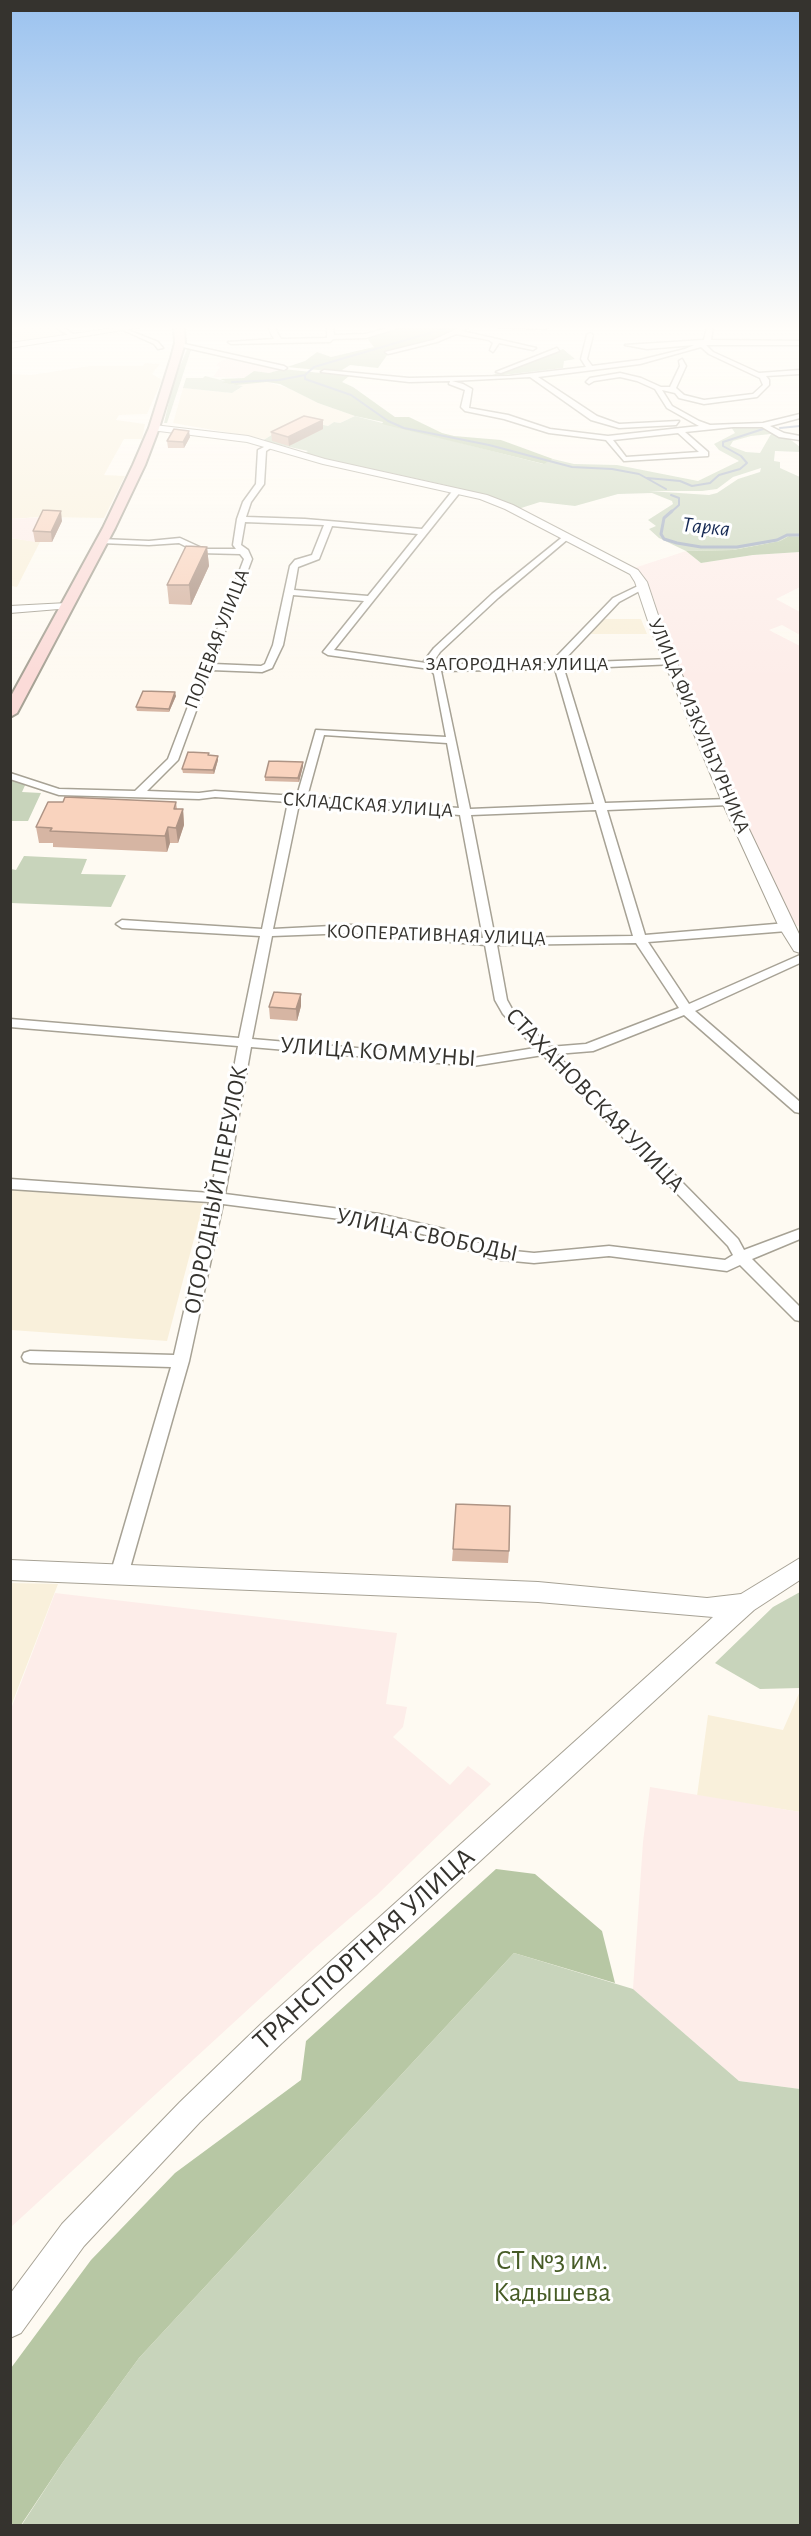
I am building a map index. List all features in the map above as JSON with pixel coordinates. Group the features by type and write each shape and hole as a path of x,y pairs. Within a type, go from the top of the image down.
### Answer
{"main road":[{"path":"10,713 130,485 147,445"}],"street":[{"path":"614,445 624,459 705,454 696,445"},
{"name":"УЛИЦА ФИЗКУЛЬТУРНИКА","path":"270,446 323,461 457,490 508,507 634,572 643,587 657,630 729,802 787,927 801,948"},
{"name":"ПОЛЕВАЯ УЛИЦА","path":"138,794 172,760 248,559 245,552 237,545 241,519 247,502 260,484 262,450 270,446"},
{"path":"291,592 371,599 457,490"},
{"path":"241,519 329,523 424,532"},
{"path":"206,667 262,669 269,666 278,645 284,609 291,592 294,566 298,562 316,557 329,523"},
{"path":"434,667 429,661 437,650 495,596 565,537"},
{"path":"101,541 149,543 180,540 202,551 245,552"},
{"path":"643,587 616,600 559,659 558,667 640,939 686,1010 801,1109"},
{"name":"ЗАГОРОДНАЯ УЛИЦА","path":"371,599 328,652 434,667 558,667 671,662"},
{"path":"10,610 67,606"},
{"name":"СТАХАНОВСКАЯ УЛИЦА","path":"434,667 439,674 501,1000 507,1011 733,1243 741,1257 801,1316"},
{"name":"ОГОРОДНЫЙ ПЕРЕУЛОК","path":"119,1575 182,1360 217,1198 266,933 298,800 320,732 451,740"},
{"name":"СКЛАДСКАЯ УЛИЦА","path":"10,776 41,785 48,790 199,796 215,794 465,812 729,802"},
{"name":"КООПЕРАТИВНАЯ УЛИЦА","path":"122,924 266,933 351,929 490,942 640,939 787,927"},
{"name":"УЛИЦА КОММУНЫ","path":"10,1023 102,1029 245,1044 321,1047 473,1062 530,1052 588,1048 686,1010 801,959"},
{"name":"УЛИЦА СВОБОДЫ","path":"10,1184 217,1198 379,1219 439,1233 492,1254 534,1258 609,1251 727,1266 741,1257 801,1234"},
{"path":"30,1357 182,1360"},
{"name":"ТРАНСПОРТНАЯ УЛИЦА","path":"10,2322 73,2235 190,2112 272,2033 746,1603 801,1568"},
{"name":"ТРАНСПОРТНАЯ УЛИЦА","path":"10,1570 538,1592 707,1608 746,1603"}],"shaded area":[{"path":"11,445 120,445 104,475 125,476 104,518 11,519"},
{"path":"46,517 35,542 11,538 10,519"},
{"path":"10,538 40,542 17,587 11,586"},
{"path":"686,551 701,563 753,555 800,552 800,587 776,599 800,612 800,635 782,625 769,630 800,646 800,926 797,926 787,913 693,703 662,629 653,597 643,576 634,568"},
{"path":"602,619 641,619 647,634 587,634"},
{"path":"11,1188 204,1201 167,1341 11,1330"},
{"path":"10,1583 58,1584 11,1706"},
{"path":"55,1593 397,1633 386,1704 407,1707 403,1727 393,1737 450,1785 468,1766 491,1784 377,1895 315,1948 11,2227 11,1709"},
{"path":"800,1691 800,1812 697,1796 708,1715 783,1730"},
{"path":"650,1787 800,1812 800,2089 739,2081 633,1989 643,1842"}],"green space":[{"path":"282,445 470,445 543,464 553,459 574,464 617,465 698,481 739,461 715,445 730,445 746,452 760,453 764,445 798,445 800,452 775,451 774,461 780,462 780,468 800,477 800,537 789,536 780,541 733,550 686,551 659,538 649,529 656,526 648,520 673,504 672,501 652,493 618,494 575,506 540,502 518,509 445,485 303,454 308,451","holes":["761,468 760,472 738,479 717,493 709,495 649,491 717,489 733,477"]},
{"path":"468,445 516,445 553,459 544,464"},
{"path":"789,536 800,537 800,552 753,555 701,563 686,551 733,550 780,541"},
{"path":"11,780 27,781 22,792 41,793 28,821 11,821"},
{"path":"24,856 87,859 81,874 126,875 111,907 11,903 11,869 16,870"},
{"path":"800,1592 800,1688 760,1689 715,1663 773,1607"},
{"path":"496,1869 535,1874 602,1931 615,1983 514,1953 139,2358 63,2462 21,2525 11,2525 11,2368 91,2260 175,2173 301,2080 306,2041"},
{"name":"СТ №3 им. Кадышева","path":"514,1953 633,1989 739,2081 800,2089 800,2525 21,2526 63,2462 139,2358"}],"building":[{"path":"43,510 61,511 51,532 33,531"},
{"path":"186,546 207,547 189,585 167,585"},
{"path":"143,691 175,692 169,709 136,707"},
{"path":"188,752 218,756 213,770 182,769"},
{"path":"269,761 303,762 298,778 265,777"},
{"path":"65,797 176,802 174,809 183,809 176,828 168,827 165,836 50,831 52,828 36,827 48,802 63,802"},
{"path":"274,992 301,994 296,1009 269,1007"},
{"path":"456,1504 510,1506 509,1551 453,1549"}],"waterway":[{"name":"Тарка","path":"490,445 572,467 612,469 639,474 666,489"},
{"path":"647,478 680,481 692,486 710,483 719,475 740,469 747,463 741,456 723,445"},
{"name":"Тарка","path":"670,513 679,505 679,498 671,495"},
{"name":"Тарка","path":"672,511 664,518 661,534 664,539 677,543 701,547 737,547 777,540 787,535 800,535"}]}
